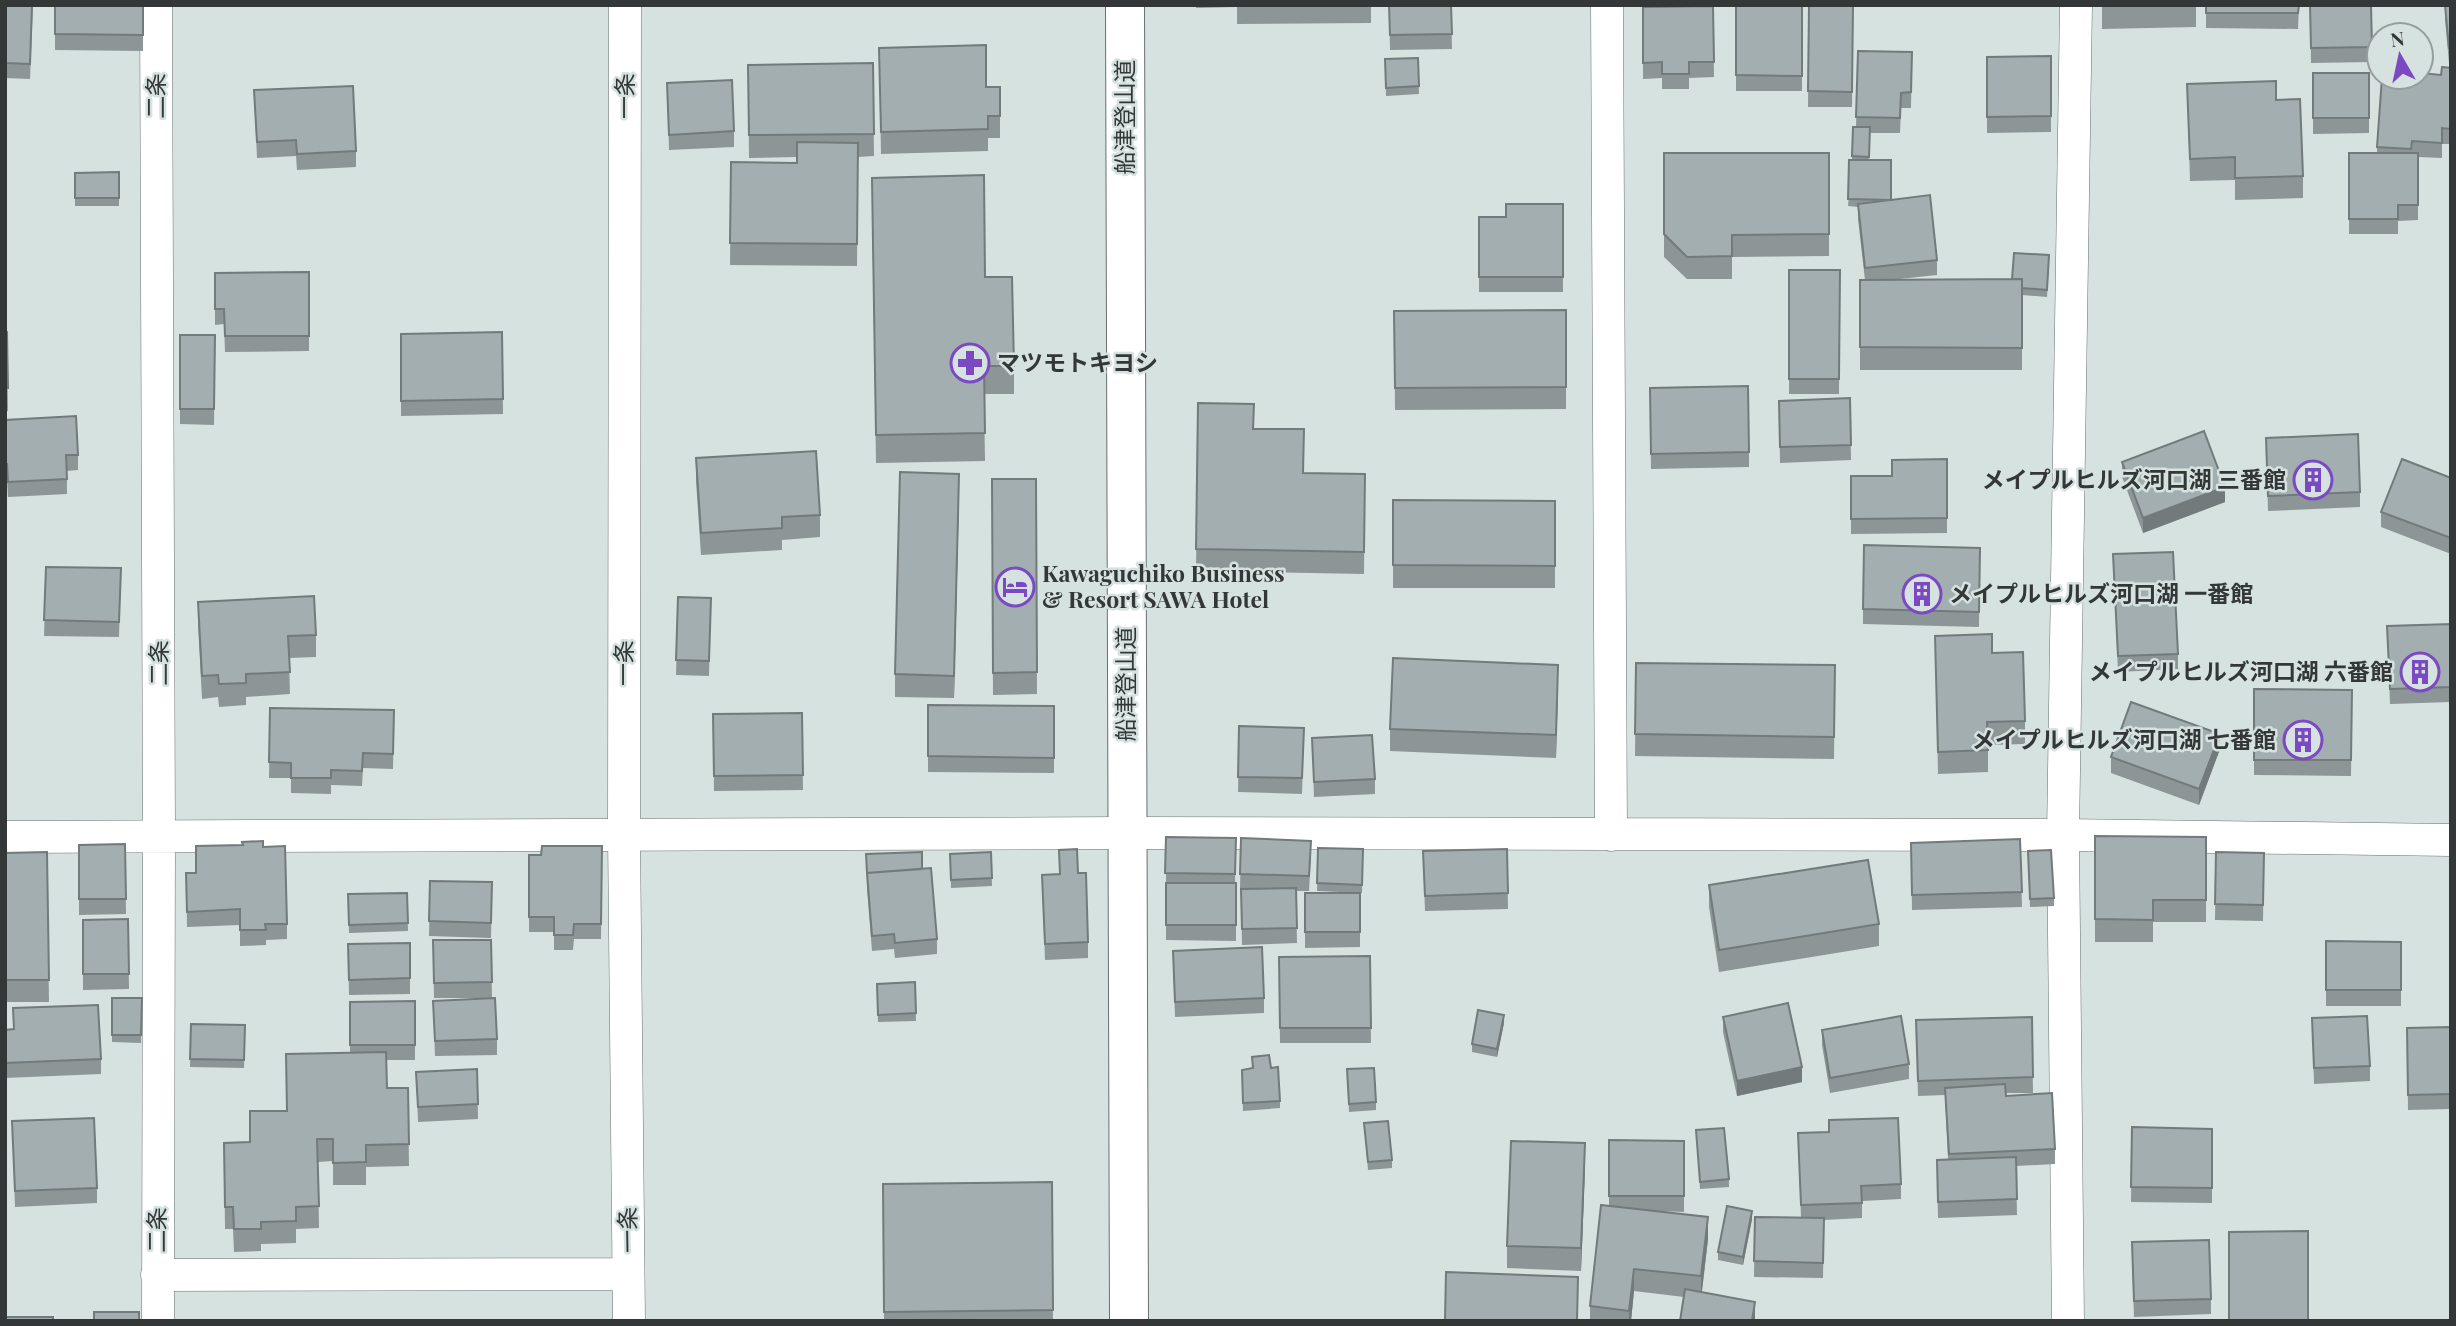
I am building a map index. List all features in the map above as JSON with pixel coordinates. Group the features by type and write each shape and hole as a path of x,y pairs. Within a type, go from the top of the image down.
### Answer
{"street":[{"name":"二条","path":"156,5 158,1321"},
{"name":"一条","path":"625,5 624,835 629,1321"},
{"name":"船津登山道","path":"1125,5 1129,1321"},
{"path":"1606,5 1611,835"},
{"path":"2068,1321 2063,835 2076,5"},
{"path":"5,837 1126,833 2063,835 2451,840"},
{"path":"157,1275 628,1274"}],"building":[{"path":"5,5 32,5 30,64 5,63"},
{"path":"55,5 143,5 143,35 55,34"},
{"path":"1389,5 1451,5 1452,34 1390,35"},
{"path":"1736,5 1802,5 1802,76 1736,75"},
{"path":"1809,5 1853,5 1852,92 1808,91"},
{"path":"2206,5 2299,5 2298,13 2206,13"},
{"path":"2310,5 2371,5 2371,21 2365,21 2365,47 2311,48"},
{"path":"2445,5 2451,5 2451,48 2449,48"},
{"path":"1713,6 1714,62 1689,62 1689,74 1662,74 1662,62 1643,63 1643,7"},
{"path":"986,45 986,87 1000,87 1000,116 988,116 988,129 881,132 879,48"},
{"path":"1858,51 1912,52 1911,92 1901,93 1900,118 1856,117"},
{"path":"2051,56 2051,116 1987,117 1987,57"},
{"path":"1418,58 1419,86 1386,88 1385,59"},
{"path":"873,63 874,134 749,135 748,65"},
{"path":"2442,67 2451,68 2451,129 2442,128 2442,143 2412,141 2411,149 2377,147 2381,91 2435,91 2435,74 2441,75"},
{"path":"2313,73 2365,73 2365,91 2369,91 2369,118 2313,118"},
{"path":"732,80 734,131 669,135 667,83"},
{"path":"2276,81 2276,100 2300,99 2303,176 2235,178 2235,157 2190,159 2187,84"},
{"path":"353,86 356,151 297,154 296,140 257,142 254,90"},
{"path":"1853,127 1870,127 1869,157 1852,156"},
{"path":"797,142 858,143 857,244 730,243 731,162 797,163"},
{"path":"1664,153 1829,153 1829,234 1732,235 1732,256 1687,257 1664,234"},
{"path":"2349,153 2418,153 2418,205 2398,205 2398,219 2349,219"},
{"path":"1849,160 1891,160 1891,200 1848,199"},
{"path":"119,172 119,198 75,198 75,173"},
{"path":"984,175 985,277 1012,277 1014,366 984,366 985,433 876,435 872,178"},
{"path":"1930,195 1937,260 1865,268 1858,204"},
{"path":"1506,204 1563,204 1563,277 1479,277 1479,217 1506,217"},
{"path":"2014,253 2049,255 2047,290 2022,288 2022,279 2012,279"},
{"path":"1789,270 1840,270 1839,379 1789,379"},
{"path":"309,272 309,336 225,336 224,309 215,309 215,273"},
{"path":"2022,279 2022,348 1860,347 1860,280"},
{"path":"1566,310 1566,387 1395,388 1394,311"},
{"path":"7,332 8,388 5,388"},
{"path":"502,332 503,399 401,401 401,334"},
{"path":"180,335 215,335 214,409 180,409"},
{"path":"1748,386 1749,452 1651,454 1650,388"},
{"path":"1850,398 1851,445 1780,447 1779,401"},
{"path":"1198,403 1254,404 1253,429 1304,429 1303,473 1365,474 1364,552 1196,549"},
{"path":"76,416 78,455 66,455 67,479 8,482 5,464 5,420"},
{"path":"2204,431 2225,487 2143,518 2122,462"},
{"name":"メイプルヒルズ河口湖 三番館","path":"2358,434 2360,492 2268,496 2266,438"},
{"path":"816,451 820,515 782,517 782,528 701,533 696,458"},
{"path":"1947,459 1947,518 1851,519 1851,476 1892,476 1892,460"},
{"path":"2402,459 2451,478 2451,538 2381,512"},
{"path":"900,472 959,474 954,676 895,674"},
{"path":"992,479 1036,479 1037,672 993,673"},
{"path":"1393,500 1555,501 1555,566 1393,565"},
{"name":"メイプルヒルズ河口湖 一番館","path":"1864,545 1980,548 1979,612 1863,609"},
{"path":"2173,552 2178,654 2118,656 2113,554"},
{"path":"46,567 121,568 119,622 44,620"},
{"path":"314,596 316,635 288,636 290,672 246,674 246,683 219,684 218,675 202,676 198,602"},
{"path":"678,597 711,598 709,661 676,660"},
{"name":"メイプルヒルズ河口湖 六番館","path":"2451,624 2451,687 2390,689 2387,626"},
{"path":"1992,634 1992,653 2023,652 2025,721 1987,722 1988,750 1938,752 1935,636"},
{"path":"1393,658 1558,665 1556,735 1390,729"},
{"path":"1636,663 1835,665 1834,737 1635,734"},
{"name":"メイプルヒルズ河口湖 七番館","path":"2254,689 2352,690 2351,760 2254,760"},
{"path":"2131,702 2220,734 2199,789 2111,757"},
{"path":"928,705 1054,706 1054,758 928,756"},
{"path":"270,708 394,710 393,754 363,753 362,771 331,770 331,778 291,778 291,763 269,762"},
{"path":"802,713 803,775 714,776 713,714"},
{"path":"1239,726 1304,728 1302,778 1238,777"},
{"path":"1372,735 1375,779 1314,782 1312,738"},
{"path":"2095,836 2206,837 2206,900 2153,900 2153,920 2095,919"},
{"path":"1166,837 1236,838 1235,874 1165,873"},
{"path":"1241,838 1311,841 1309,876 1240,874"},
{"path":"2020,839 2022,892 1912,895 1911,843"},
{"path":"263,841 263,847 285,846 287,924 265,924 266,930 240,930 240,909 187,912 186,873 196,873 196,846 243,845 242,842"},
{"path":"125,844 126,899 79,899 79,845"},
{"path":"542,846 602,846 601,924 574,924 573,935 554,935 554,917 529,917 529,855 541,855"},
{"path":"1318,848 1363,849 1362,885 1317,883"},
{"path":"1077,849 1078,873 1086,873 1088,942 1045,944 1042,875 1060,874 1059,850"},
{"path":"1507,849 1508,893 1425,896 1423,851"},
{"path":"2051,850 2054,898 2030,899 2028,851"},
{"path":"47,852 49,980 5,980 5,853"},
{"path":"922,852 922,869 867,873 866,854"},
{"path":"991,852 992,878 951,880 950,854"},
{"path":"2216,852 2264,853 2263,905 2215,904"},
{"path":"1868,860 1879,924 1719,950 1709,885"},
{"path":"931,868 937,939 895,943 894,934 872,936 867,873"},
{"path":"430,881 492,882 491,923 429,921"},
{"path":"1166,883 1236,883 1236,925 1166,925"},
{"path":"1296,888 1297,928 1242,929 1241,889"},
{"path":"407,893 408,923 349,925 348,894"},
{"path":"1305,893 1360,893 1360,932 1305,932"},
{"path":"128,919 129,974 83,974 83,920"},
{"path":"433,940 491,940 492,982 434,983"},
{"path":"2326,941 2401,942 2401,990 2326,990"},
{"path":"410,943 410,978 349,980 348,944"},
{"path":"1262,947 1264,998 1175,1002 1173,951"},
{"path":"1370,956 1371,1028 1280,1028 1279,957"},
{"path":"915,982 916,1013 878,1015 877,984"},
{"path":"112,998 142,998 141,1035 112,1035"},
{"path":"495,998 497,1039 435,1041 433,1001"},
{"path":"415,1001 415,1045 350,1045 350,1002"},
{"path":"1788,1003 1802,1067 1737,1081 1723,1017"},
{"path":"98,1005 101,1059 5,1063 5,1030 14,1029 13,1008"},
{"path":"1478,1010 1504,1015 1497,1049 1472,1044"},
{"path":"1901,1016 1909,1064 1830,1078 1822,1030"},
{"path":"2367,1016 2370,1066 2314,1068 2312,1018"},
{"path":"2032,1017 2033,1077 1918,1081 1916,1020"},
{"path":"191,1024 245,1025 244,1060 190,1059"},
{"path":"2451,1027 2451,1094 2408,1095 2407,1028"},
{"path":"386,1052 387,1088 408,1088 409,1144 366,1145 366,1162 333,1163 333,1139 317,1139 319,1206 296,1207 296,1221 261,1222 261,1229 234,1229 233,1207 225,1207 224,1143 250,1142 250,1111 287,1111 286,1054"},
{"path":"1269,1055 1271,1068 1278,1067 1280,1101 1243,1103 1242,1070 1253,1068 1252,1057"},
{"path":"1374,1068 1376,1102 1349,1104 1347,1069"},
{"path":"477,1069 478,1104 418,1107 416,1072"},
{"path":"2005,1084 2006,1096 2052,1093 2055,1149 1949,1154 1945,1088"},
{"path":"94,1118 97,1188 15,1191 12,1121"},
{"path":"1898,1118 1901,1184 1861,1186 1862,1203 1801,1205 1798,1133 1829,1132 1829,1120"},
{"path":"1388,1121 1392,1160 1368,1162 1364,1123"},
{"path":"2132,1127 2212,1129 2212,1188 2131,1187"},
{"path":"1724,1128 1729,1179 1700,1182 1696,1130"},
{"path":"1609,1140 1684,1141 1684,1196 1609,1196"},
{"path":"1511,1141 1585,1143 1581,1248 1507,1246"},
{"path":"2016,1157 2017,1199 1938,1202 1937,1160"},
{"path":"1052,1182 1053,1310 884,1312 883,1184"},
{"path":"1601,1205 1708,1217 1701,1276 1634,1269 1629,1311 1590,1306"},
{"path":"1727,1206 1752,1211 1743,1257 1718,1252"},
{"path":"1755,1217 1824,1218 1823,1263 1754,1261"},
{"path":"2308,1231 2308,1321 2229,1321 2229,1232"},
{"path":"2209,1240 2211,1299 2134,1301 2132,1242"},
{"path":"1446,1272 1578,1277 1577,1321 1445,1321"},
{"path":"1685,1289 1755,1302 1752,1321 1680,1321"},
{"path":"94,1312 139,1312 139,1321 94,1321"},
{"path":"5,1317 53,1317 53,1321 5,1321"}],"place":[{"name":"マツモトキヨシ","path":"970,363"},
{"name":"メイプルヒルズ河口湖 三番館","path":"2313,480"},
{"name":"Kawaguchiko Business & Resort SAWA Hotel","path":"1015,587"},
{"name":"メイプルヒルズ河口湖 一番館","path":"1922,594"},
{"name":"メイプルヒルズ河口湖 六番館","path":"2420,672"},
{"name":"メイプルヒルズ河口湖 七番館","path":"2303,740"}]}
